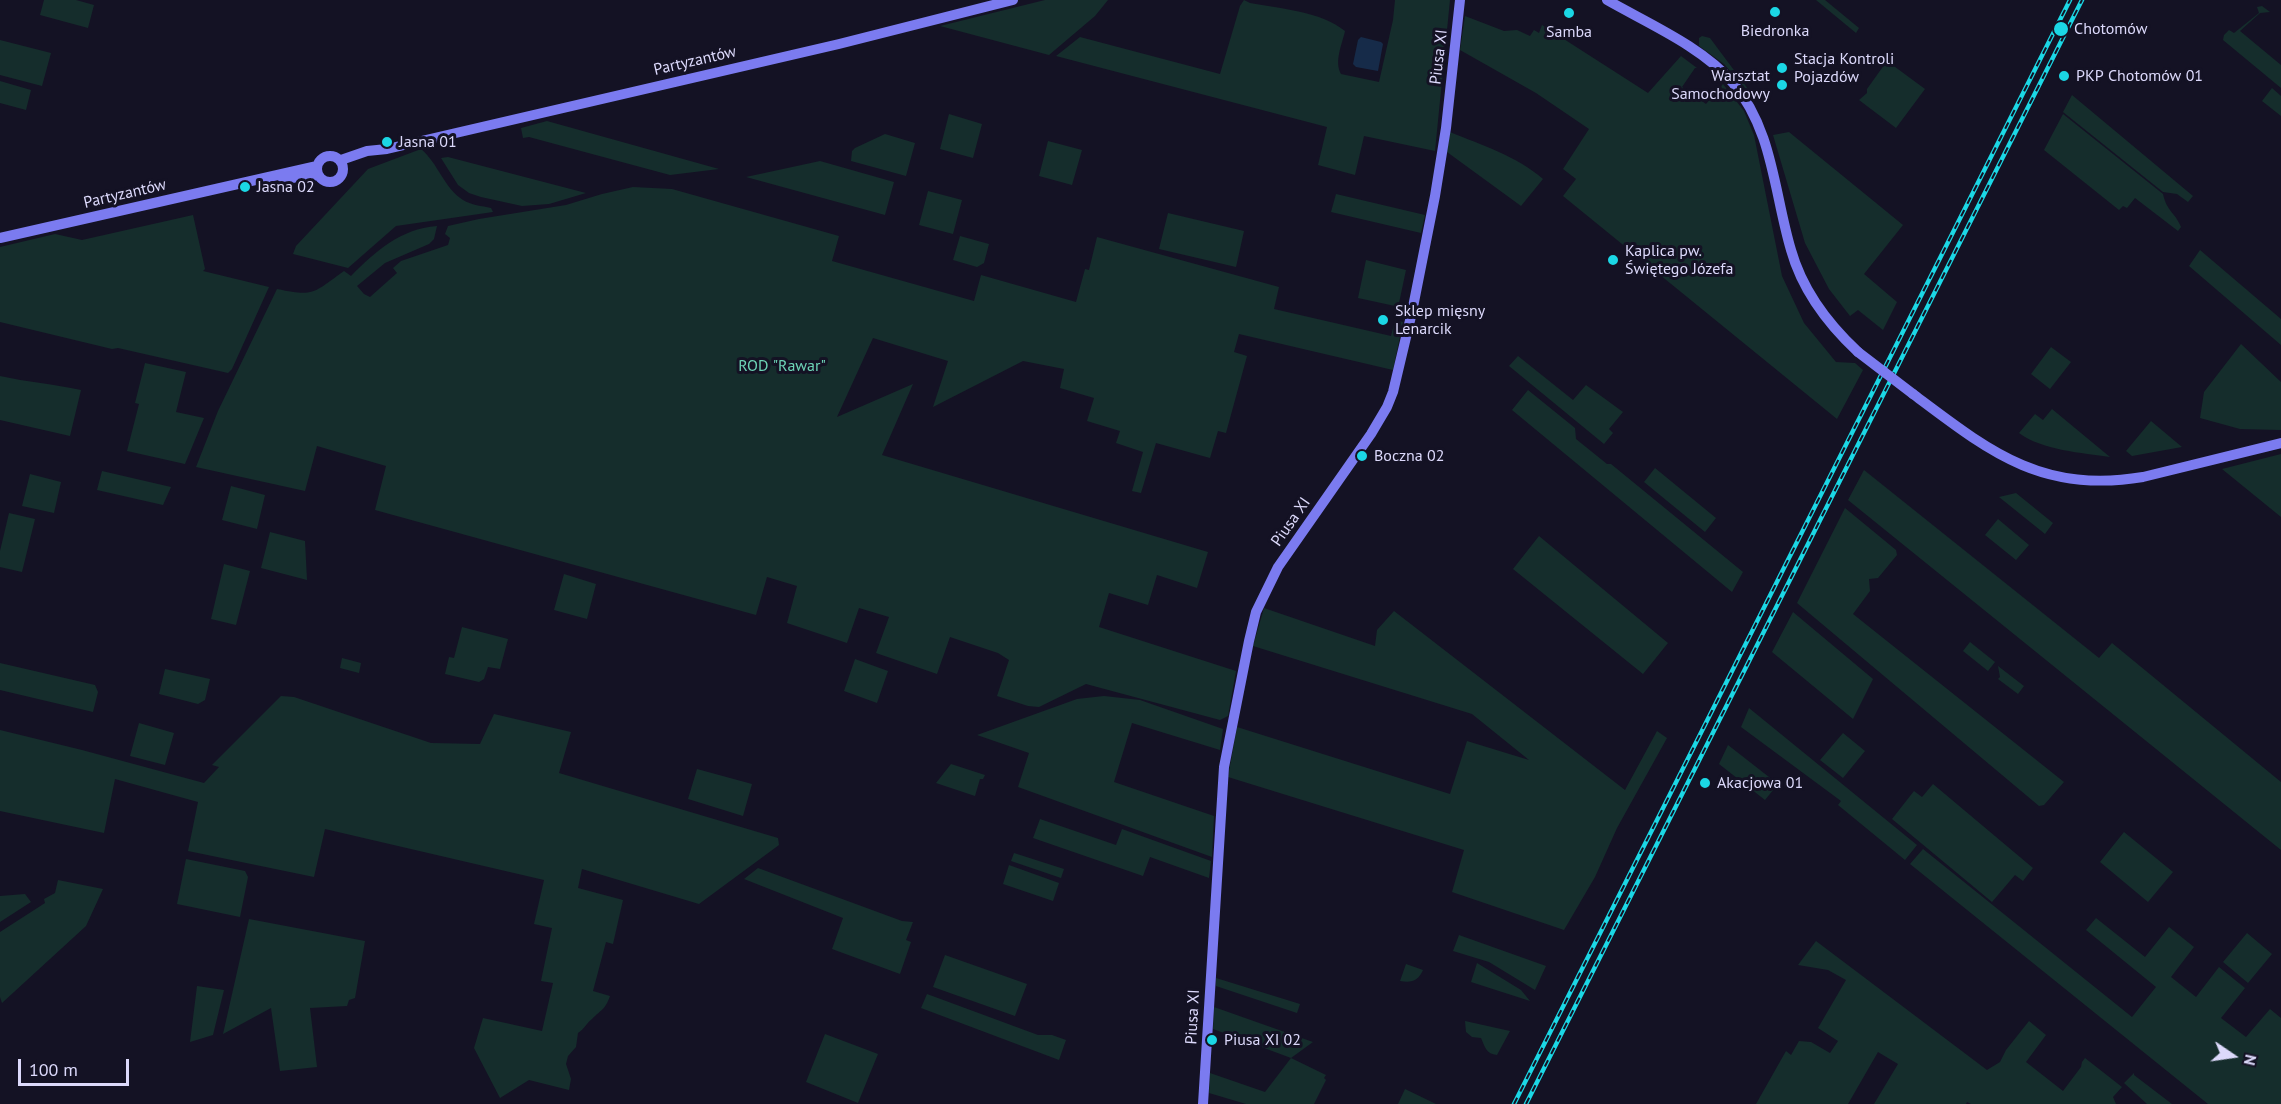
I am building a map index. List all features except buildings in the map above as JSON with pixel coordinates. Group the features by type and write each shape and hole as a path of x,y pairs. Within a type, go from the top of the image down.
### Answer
{"street":[{"name":"Partyzantów","path":"342,164 378,155 383,150 839,44 1013,0"},
{"name":"Piusa XI","path":"1203,1104 1224,767 1254,621 1260,601 1278,567 1371,434 1393,392 1410,323 1435,196 1446,128 1460,0"},
{"path":"1607,0 1686,45 1733,82 1749,106 1766,143 1791,251 1805,285 1826,317 1858,352 1973,439 1997,454 2036,470 2062,477 2100,481 2131,479 2281,442"},
{"path":"326,156 334,156 342,164 343,175 334,182 323,181 318,171 319,161 326,156"},
{"name":"Partyzantów","path":"0,238 257,179 270,181 318,171"}],"green space":[{"path":"44,0 76,0 94,5 88,28 40,15"},
{"path":"1045,0 1108,0 1095,16 1049,55 940,26"},
{"path":"1244,0 1312,15 1335,24 1345,31 1338,58 1341,74 1379,82 1393,20 1395,0 1450,0 1435,151 1364,136 1355,175 1318,165 1327,127 1056,56 1080,37 1220,74 1240,6"},
{"path":"1816,0 1825,0 1859,28 1856,33"},
{"path":"2262,6 2270,12 2260,13 2240,31 2281,65 2281,88 2223,40 2229,30 2234,33 2259,13 2257,7"},
{"path":"1465,16 1504,31 1517,30 1530,36 1534,30 1539,33 1542,25 1648,93 1681,56 1697,68 1682,87 1706,104 1723,84 1744,111 1754,135 1782,276 1804,323 1836,362 1855,363 1863,370 1837,419 1563,196 1576,179 1563,169 1589,129 1536,93 1460,50"},
{"path":"1702,36 1710,38 1760,102 1752,96 1724,64 1699,46 1699,38"},
{"path":"0,40 51,53 42,86 0,75"},
{"path":"1887,61 1925,89 1896,128 1859,100 1867,93 1867,89"},
{"path":"0,81 31,90 26,110 0,103"},
{"path":"2272,88 2281,96 2281,116 2262,101"},
{"path":"2072,95 2193,196 2188,202 2177,194 2163,192 2063,112"},
{"path":"949,114 982,124 973,158 940,149"},
{"path":"2063,114 2163,194 2181,227 2178,231 2135,198 2127,208 2123,206 2119,210 2044,150"},
{"path":"547,121 719,169 670,175 529,137 523,138 521,128"},
{"path":"1450,132 1510,157 1543,179 1521,206 1447,152"},
{"path":"1789,132 1903,225 1864,274 1897,302 1883,330 1858,310 1850,316 1829,289 1805,243 1773,135"},
{"path":"885,134 915,143 906,176 851,161 852,151 855,148"},
{"path":"1048,141 1082,150 1072,185 1039,176"},
{"path":"421,149 456,195 469,203 491,208 493,212 396,226 348,268 293,254 296,246 368,169"},
{"path":"448,157 586,193 549,204 522,206 481,197 469,193 458,185 441,158"},
{"path":"820,161 894,182 885,215 746,177"},
{"name":"ROD \"Rawar\"","path":"633,187 672,189 839,236 832,261 974,301 981,275 1076,302 1085,269 1089,270 1097,237 1279,287 1274,309 1391,336 1395,320 1403,322 1393,370 1239,334 1234,352 1247,356 1226,433 1218,431 1210,458 1156,443 1141,493 1132,491 1143,452 1116,443 1120,431 1087,421 1094,398 1060,388 1064,369 1023,361 933,407 948,361 873,338 837,417 913,384 882,455 1208,552 1197,588 1157,575 1148,605 1109,593 1099,627 1236,671 1228,716 1220,720 1086,684 1039,707 1028,706 997,696 1009,660 998,653 950,637 937,674 876,653 889,617 859,608 847,643 787,623 797,586 767,577 756,615 375,510 386,466 317,446 305,491 196,467 218,411 277,289 299,293 313,291 344,271 351,276 379,250 400,237 437,226 434,239 429,244 385,263 357,286 370,297 397,273 393,268 401,261 448,245 450,238 445,234 448,226 566,205"},
{"path":"928,191 962,200 953,234 919,225"},
{"path":"1336,194 1425,215 1421,233 1331,212"},
{"path":"1168,213 1244,231 1236,267 1159,249"},
{"path":"193,215 205,269 203,271 269,287 232,369 228,373 118,348 112,349 0,322 0,247 55,234 82,240"},
{"path":"960,236 989,244 984,263 977,267 953,260"},
{"path":"2200,250 2281,319 2281,345 2189,266"},
{"path":"1366,260 1406,270 1399,303 1395,306 1358,298"},
{"path":"2241,344 2281,382 2281,430 2240,429 2200,418 2204,392"},
{"path":"2051,347 2071,362 2050,389 2031,374"},
{"path":"1518,356 1573,400 1586,385 1623,412 1609,429 1613,433 1604,444 1509,366"},
{"path":"145,363 186,372 176,412 204,418 185,464 127,451 139,404 135,403"},
{"path":"0,376 81,390 70,436 0,420"},
{"path":"1528,390 1575,428 1576,439 1607,464 1611,464 1743,572 1732,592 1512,410"},
{"path":"2052,409 2110,457 2050,447 2019,433 2035,414 2043,420"},
{"path":"2151,421 2182,447 2132,456 2126,451"},
{"path":"2281,454 2281,517 2222,469"},
{"path":"1655,468 1716,518 1705,532 1644,482"},
{"path":"1864,470 2099,658 2112,643 2281,782 2281,850 1848,500"},
{"path":"102,471 171,487 163,505 97,490"},
{"path":"30,474 61,482 54,513 22,506"},
{"path":"231,486 265,495 257,529 222,520"},
{"path":"2016,493 2053,523 2045,534 1999,497"},
{"path":"1845,508 1896,550 1897,555 1878,578 1869,579 1870,591 1853,614 2064,782 2044,805 2039,806 1797,603"},
{"path":"9,513 35,519 22,572 0,567 0,551"},
{"path":"1998,519 2029,545 2016,560 1985,535"},
{"path":"270,532 305,541 307,580 261,568"},
{"path":"1539,536 1668,643 1643,674 1513,569"},
{"path":"224,564 250,571 236,625 211,619"},
{"path":"564,574 596,584 587,619 554,610"},
{"path":"1264,608 1375,646 1377,630 1394,611 1625,790 1657,731 1667,738 1617,828 1595,877 1564,930 1452,892 1464,850 1228,777 1237,727 1450,794 1467,741 1529,760 1472,714 1253,646"},
{"path":"1793,612 1873,679 1853,719 1772,652"},
{"path":"462,627 508,639 500,669 488,667 484,679 479,682 445,674 449,657 454,658"},
{"path":"1970,642 1995,662 1988,671 1963,651"},
{"path":"342,658 361,663 359,673 340,668"},
{"path":"855,659 888,671 877,703 844,691"},
{"path":"0,663 95,685 98,692 93,712 0,690"},
{"path":"1998,666 2024,686 2018,694 1998,679 2000,677"},
{"path":"165,669 210,679 205,700 198,704 159,694"},
{"path":"281,696 294,697 431,743 480,744 494,714 571,732 559,773 778,838 779,845 699,904 582,869 578,888 623,900 613,944 606,942 593,991 610,996 603,1009 578,1033 576,1047 568,1056 566,1064 571,1079 569,1090 529,1080 500,1098 474,1048 483,1018 542,1031 553,983 541,981 552,928 534,924 544,880 325,829 314,877 188,851 198,802 115,779 104,833 0,811 0,730 204,783 219,767 212,765"},
{"path":"1104,696 1140,700 1223,729 1220,750 1132,723 1114,782 1214,816 1212,857 1018,787 1029,753 977,735 1077,699"},
{"path":"1749,708 1917,845 1905,860 1838,805 1841,801 1741,727"},
{"path":"139,723 174,733 165,765 130,756"},
{"path":"1843,733 1865,751 1843,778 1820,760"},
{"path":"1728,745 1778,784 1765,800 1719,764"},
{"path":"951,764 985,775 983,779 980,779 975,796 936,783"},
{"path":"697,769 752,784 743,816 688,799"},
{"path":"1933,784 2033,868 2023,881 2015,875 1992,902 1892,819 1914,791 1922,797"},
{"path":"1040,819 1116,845 1122,829 1211,861 1209,878 1150,857 1143,876 1033,838"},
{"path":"2124,832 2173,872 2148,902 2100,862"},
{"path":"1923,849 2132,1017 2156,987 2086,930 2096,918 2145,957 2169,927 2194,947 2171,977 2196,997 2219,967 2245,988 2221,1018 2246,1037 2270,1009 2281,1018 2281,1104 2208,1104 1910,864"},
{"path":"1014,853 1064,869 1061,878 1011,861"},
{"path":"186,859 245,871 248,877 240,917 177,904"},
{"path":"1009,865 1059,883 1053,901 1003,884"},
{"path":"758,868 902,921 913,922 906,940 911,942 900,974 832,949 843,918 744,879"},
{"path":"58,880 103,889 86,926 2,1003 0,997 0,932 45,903 44,899 55,893"},
{"path":"25,894 31,902 0,922 0,896"},
{"path":"249,919 365,941 355,998 349,1000 347,1006 310,1008 317,1067 280,1071 271,1008 223,1034"},
{"path":"2247,933 2272,954 2248,983 2223,962"},
{"path":"1459,935 1546,966 1535,990 1489,962 1453,951"},
{"path":"1816,941 1987,1070 2000,1062 2006,1050 2029,1021 2046,1035 2026,1062 2063,1091 2085,1058 2122,1087 2113,1097 2116,1104 1971,1104 1967,1102 1966,1104 1874,1104 1898,1064 1878,1052 1848,1104 1756,1104 1786,1051 1791,1055 1799,1041 1811,1042 1830,1053 1838,1041 1818,1028 1846,980 1828,970 1798,965"},
{"path":"945,955 1027,984 1015,1016 933,987"},
{"path":"1477,963 1521,990 1530,1001 1471,982"},
{"path":"1406,964 1423,970 1417,979 1408,982 1400,981"},
{"path":"1216,978 1300,1004 1297,1013 1216,986"},
{"path":"197,986 224,990 213,1035 190,1042"},
{"path":"927,994 1038,1035 1052,1035 1066,1040 1059,1060 921,1008"},
{"path":"1214,1007 1313,1042 1291,1058 1213,1029"},
{"path":"1465,1021 1510,1031 1497,1055 1488,1052 1481,1038 1472,1037 1466,1032"},
{"path":"825,1034 878,1054 858,1103 806,1082"},
{"path":"1291,1058 1326,1075 1324,1078 1326,1080 1314,1104 1246,1104 1209,1093 1210,1073 1265,1092"},
{"path":"2134,1073 2172,1104 2147,1104 2124,1083"},
{"path":"1405,1089 1436,1104 1398,1104"}],"water":[{"path":"1361,37 1383,44 1378,71 1356,67 1353,64 1358,40"}],"railway":[{"path":"1514,1104 2070,0"},
{"path":"1526,1104 2082,0"}],"place":[{"name":"Biedronka","path":"1775,12"},
{"name":"Samba","path":"1569,13"},
{"name":"Chotomów","path":"2061,29"},
{"name":"Stacja Kontroli Pojazdów","path":"1782,68"},
{"name":"PKP Chotomów 01","path":"2064,76"},
{"name":"Warsztat Samochodowy","path":"1782,85"},
{"name":"Jasna 01","path":"387,142"},
{"name":"Jasna 02","path":"245,187"},
{"name":"Kaplica pw. Świętego Józefa","path":"1613,260"},
{"name":"Sklep mięsny Lenarcik","path":"1383,320"},
{"name":"Boczna 02","path":"1362,456"},
{"name":"Akacjowa 01","path":"1705,783"},
{"name":"Piusa XI 02","path":"1212,1040"}]}
